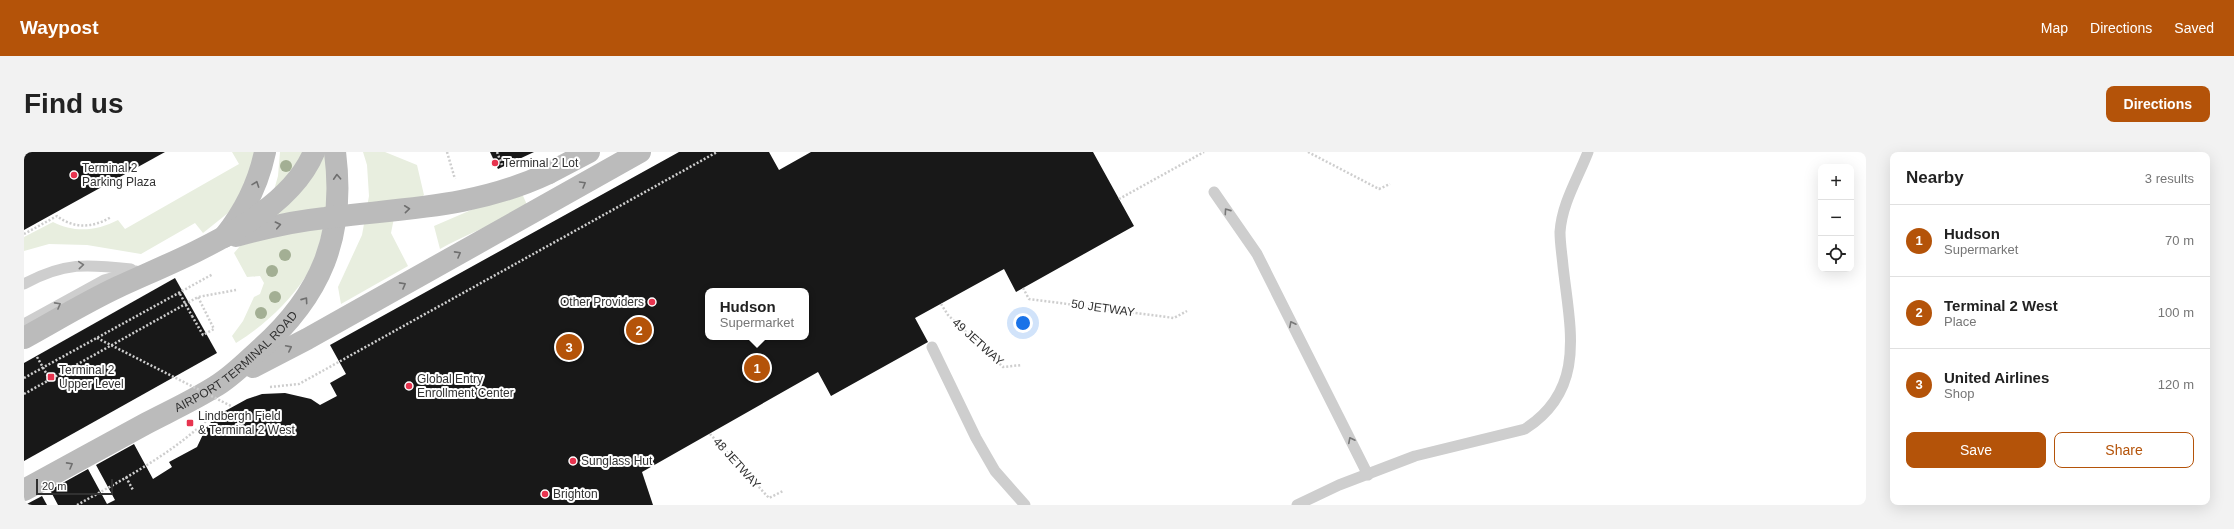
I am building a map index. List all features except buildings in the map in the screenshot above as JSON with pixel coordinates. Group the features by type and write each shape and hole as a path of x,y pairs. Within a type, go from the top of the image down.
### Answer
{"main road":[{"path":"145,270 166,270 186,265 203,256 224,238 248,202 261,169 265,152"},
{"path":"29,346 105,293 213,242 268,207 292,186 314,152"},
{"name":"AIRPORT TERMINAL ROAD","path":"24,490 217,385 253,356 287,324 304,302 317,280 328,253 335,229 338,196 335,152"},
{"path":"213,242 297,222 461,202 510,190 549,173 589,152"},
{"path":"217,385 314,335 640,152"}],"lane":[{"path":"1297,505 1339,485 1415,456 1525,429 1539,420 1559,397 1566,379 1570,355 1569,320 1560,233 1564,209 1573,183 1588,153"},
{"path":"1214,192 1257,254 1368,475"},
{"path":"24,284 41,275 77,265 97,265 145,270"},
{"path":"24,324 104,280 125,272 145,270"},
{"path":"932,347 976,438 995,471 1025,505"}],"path":[{"path":"497,152 503,167"},
{"path":"265,388 299,384 717,152"},
{"path":"1119,199 1204,152"},
{"path":"1308,152 1379,189 1390,184"},
{"path":"24,234 56,216 75,225 88,226 101,223 111,217"},
{"path":"24,378 180,294 213,274"},
{"name":"50 JETWAY","path":"1023,288 1030,299 1037,300 1174,318 1187,310"},
{"path":"24,394 198,298 236,290"},
{"path":"180,294 203,335 214,328 198,298"},
{"name":"49 JETWAY","path":"941,304 948,315 1003,367 1022,364"},
{"path":"97,338 231,406"},
{"path":"29,346 50,380"},
{"path":"223,409 234,402"},
{"path":"77,505 83,504 189,438 212,416"},
{"path":"203,424 206,428"},
{"name":"48 JETWAY","path":"710,434 769,498 783,491"},
{"path":"126,477 133,490"}],"green space":[{"path":"232,152 256,152 249,177 233,209 203,233 195,223 141,254 87,245 49,244 24,251 24,237 53,222 69,228 86,229 110,224 118,220 125,229 239,164"},
{"path":"280,152 329,152 327,199 322,233 312,264 299,286 274,314 236,343 232,336 243,321 254,297 260,294 264,283 260,276 247,277 234,253 267,215 278,176"},
{"path":"363,152 385,152 417,165 424,195 394,218 391,233 408,266 341,304 338,287 362,235 369,196 367,165"},
{"path":"520,189 528,207 440,249 434,226"}],"place":[{"name":"Terminal 2 Lot","path":"495,163"},
{"name":"Terminal 2 Parking Plaza","path":"74,175"},
{"name":"Other Providers","path":"652,302"},
{"name":"Terminal 2 West","path":"639,330"},
{"name":"United Airlines","path":"569,347"},
{"name":"Hudson","path":"757,368"},
{"name":"Terminal 2 Upper Level","path":"51,377"},
{"name":"Global Entry Enrollment Center","path":"409,386"},
{"name":"Lindbergh Field & Terminal 2 West","path":"190,423"},
{"name":"Sunglass Hut","path":"573,461"},
{"name":"Brighton","path":"545,494"}]}
